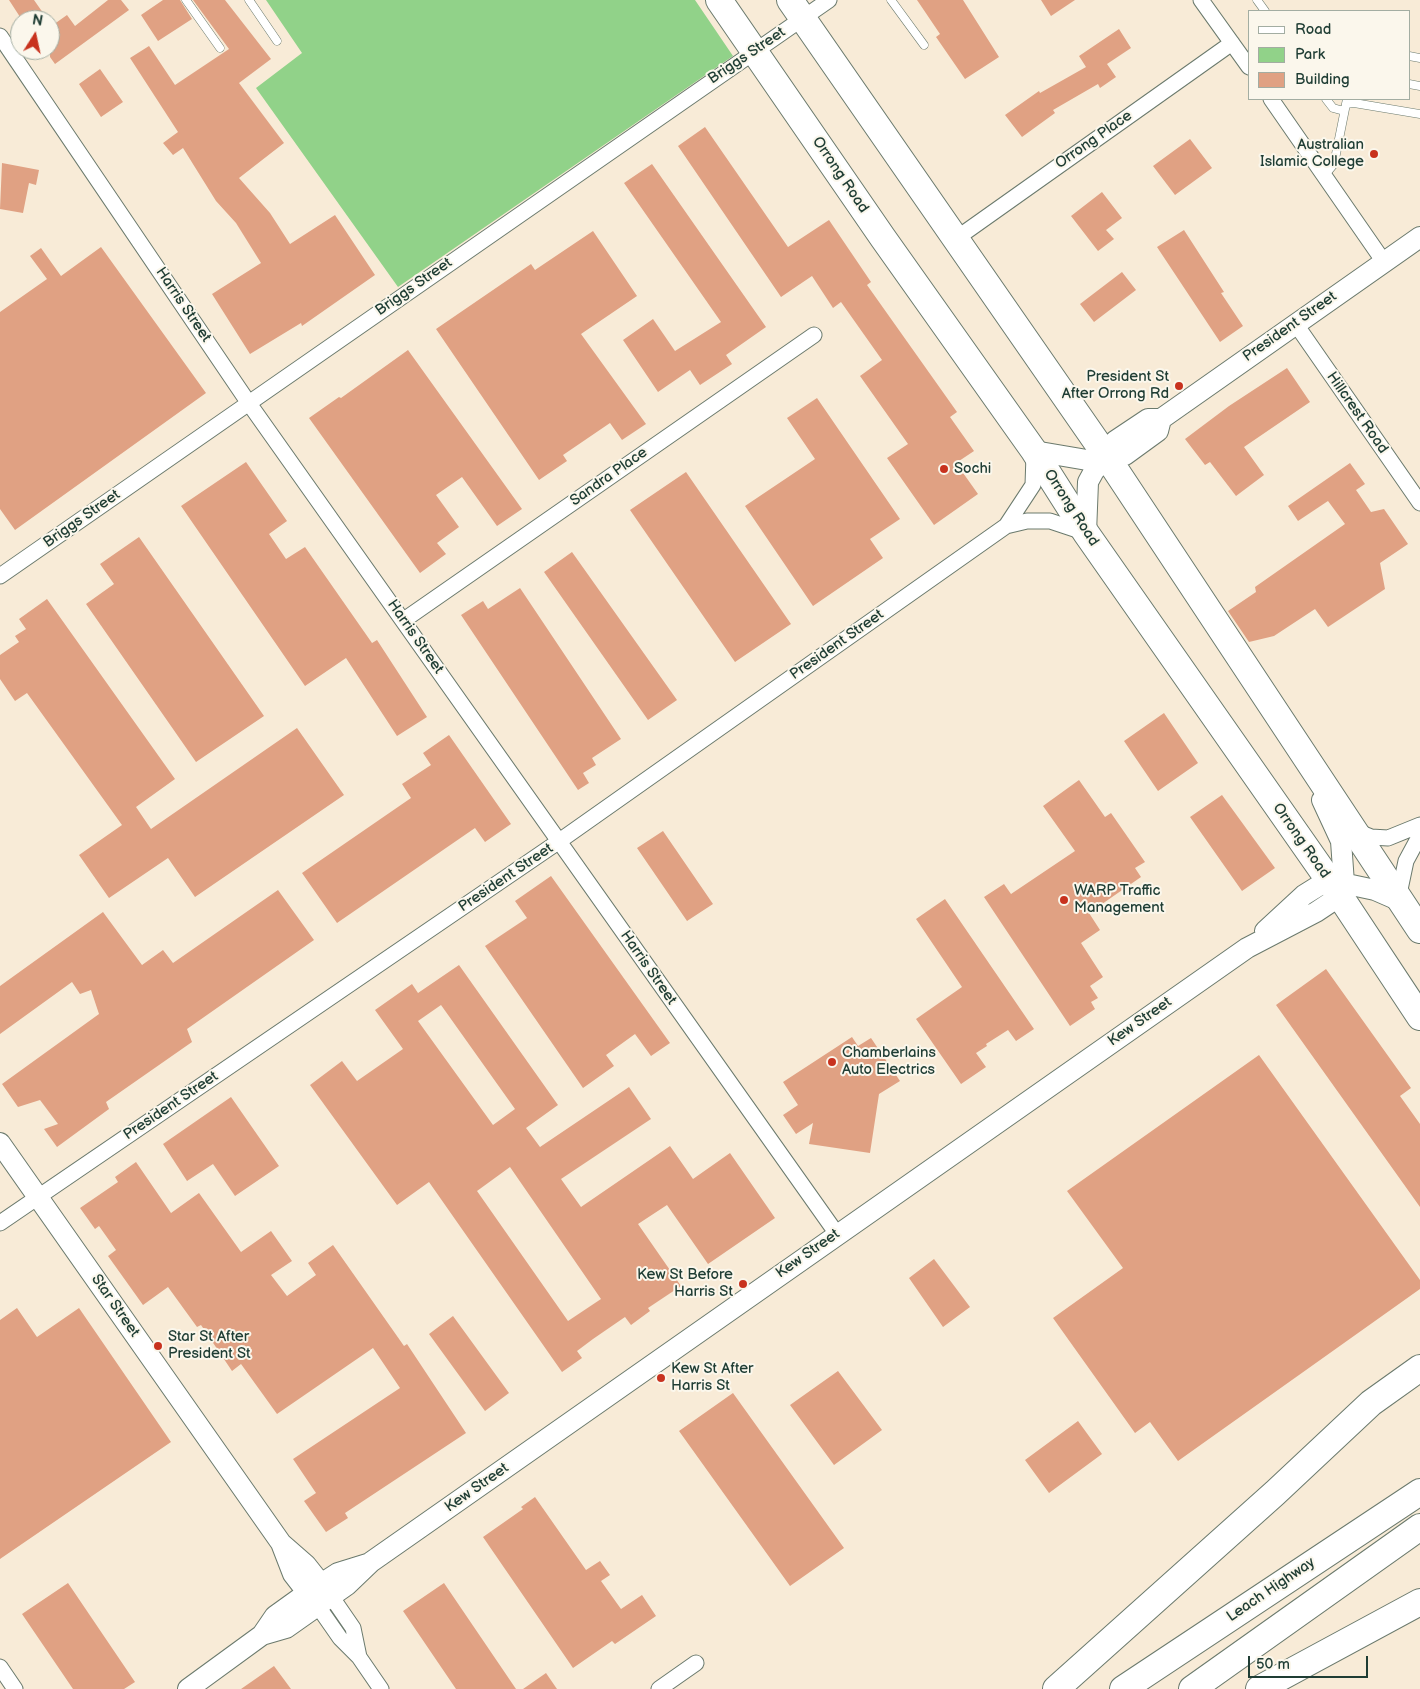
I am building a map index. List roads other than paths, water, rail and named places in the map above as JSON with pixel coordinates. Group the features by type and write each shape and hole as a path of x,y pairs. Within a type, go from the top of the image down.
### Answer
{"highway":[{"name":"Orrong Road","path":"719,0 883,238 1034,450 1086,533 1337,886 1420,1017"},
{"path":"797,9 1107,457 1266,701 1398,900 1420,930"},
{"path":"1056,1689 1275,1493 1371,1404 1420,1368"},
{"name":"Leach Highway","path":"1123,1689 1420,1492"},
{"path":"1192,1689 1420,1527"},
{"path":"1259,1689 1420,1602"}],"street":[{"name":"Briggs Street","path":"0,576 754,50 797,9 829,0"},
{"path":"1202,0 1248,66"},
{"name":"Harris Street","path":"0,36 248,402 404,620 558,842 836,1234"},
{"name":"Orrong Place","path":"957,238 1232,42"},
{"path":"1272,100 1384,262"},
{"name":"President Street","path":"1006,526 1027,521 1050,521 1086,533 1088,482 1094,471 1107,457 1115,441 1148,419 1161,419 1295,323 1420,237"},
{"name":"Hillcrest Road","path":"1295,323 1420,502"},
{"name":"Sandra Place","path":"404,620 814,335"},
{"path":"1034,450 1087,460 1107,457"},
{"name":"President Street","path":"0,1223 558,842 1006,526 1033,485 1035,469 1034,450"},
{"path":"1266,701 1332,818 1341,841 1337,886 1375,890 1398,900 1406,861 1420,835"},
{"path":"1352,829 1372,837 1388,838 1420,825"},
{"name":"Kew Street","path":"188,1689 262,1635 286,1628 319,1594 347,1585 371,1562 836,1234 1247,948 1304,894 1337,886"},
{"name":"Star Street","path":"0,1143 281,1543 293,1574 319,1594 353,1628 359,1657 381,1689"},
{"path":"659,1689 696,1663"},
{"path":"0,1667 16,1689"}],"lane":[{"path":"186,0 220,48"},
{"path":"249,0 277,41"},
{"path":"891,0 924,45"},
{"path":"1327,100 1333,108 1350,103 1420,114"},
{"path":"1324,176 1334,164 1350,103"}],"place":[{"name":"Australian Islamic College","path":"1374,154"},
{"name":"President St After Orrong Rd","path":"1179,386"},
{"name":"Sochi","path":"944,469"},
{"name":"WARP Traffic Management","path":"1064,900"},
{"name":"Chamberlains Auto Electrics","path":"832,1062"},
{"name":"Kew St Before Harris St","path":"743,1284"},
{"name":"Star St After President St","path":"158,1346"},
{"name":"Kew St After Harris St","path":"661,1378"}]}
